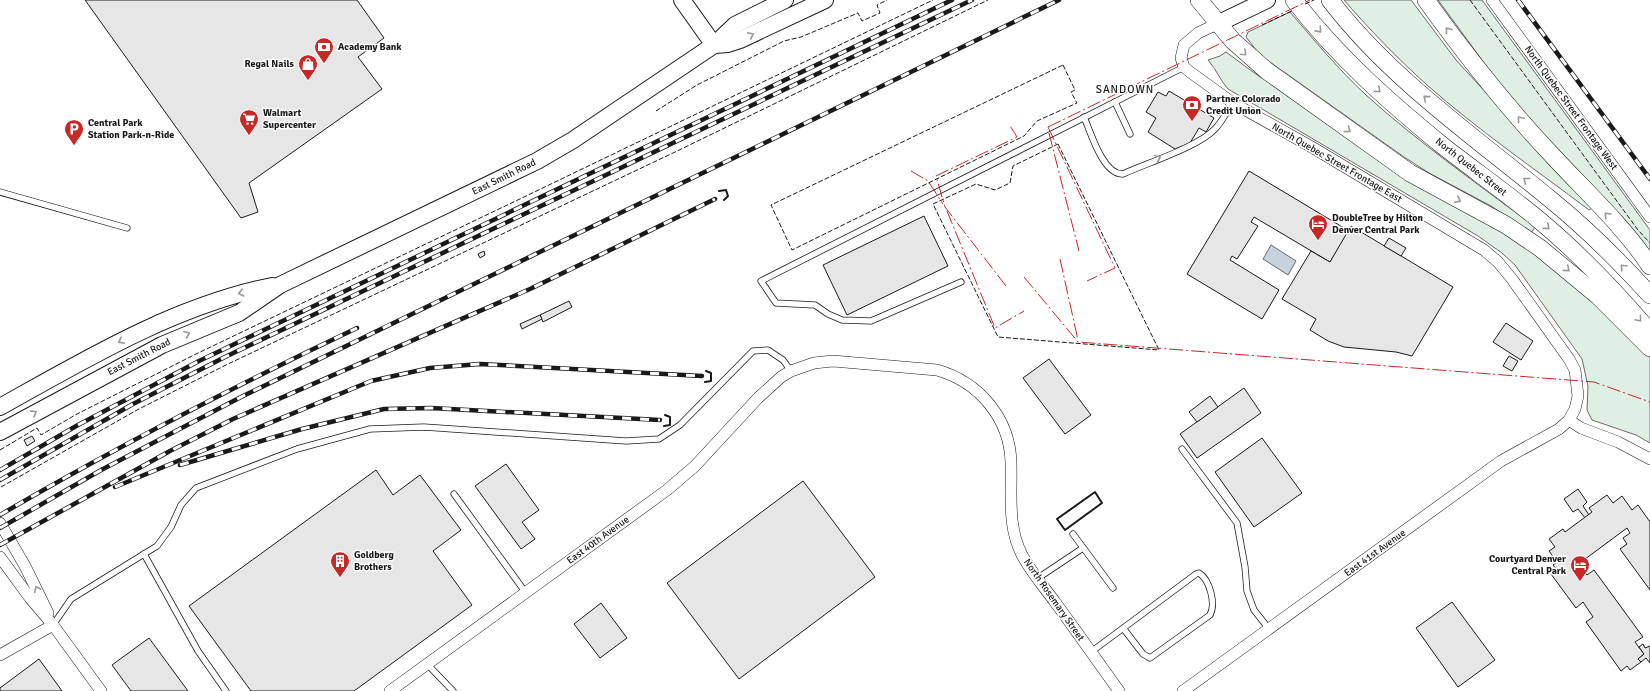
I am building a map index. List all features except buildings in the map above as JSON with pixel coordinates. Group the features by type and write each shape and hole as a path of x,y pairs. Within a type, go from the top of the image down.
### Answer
{"main road":[{"path":"1200,0 1217,24 1241,50 1267,71 1381,153 1429,184 1506,225 1540,248 1598,296 1650,348"},
{"name":"North Quebec Street","path":"1294,0 1336,49 1388,100 1540,221 1614,290 1650,332"},
{"path":"1330,0 1354,28 1396,70 1456,123 1581,225 1650,295"},
{"path":"1426,0 1499,94 1548,151 1625,234 1650,266"}],"street":[{"path":"682,0 714,45"},
{"name":"East Smith Road","path":"0,432 162,345 239,313 280,285 537,161 573,140 714,45 735,25 785,0"},
{"name":"East Smith Road","path":"714,45 728,44 740,40 825,0"},
{"path":"1184,67 1181,58 1184,45 1198,33 1267,0"},
{"name":"North Quebec Street Frontage West","path":"1492,0 1650,217"},
{"name":"North Quebec Street Frontage East","path":"1184,67 1233,103 1310,146 1484,250 1498,262 1562,347 1575,370 1578,396 1575,409 1569,420"},
{"name":"East Smith Road","path":"0,407 105,350 155,325 237,293 280,285"},
{"name":"North Rosemary Street","path":"791,371 814,363 833,361 924,368 948,373 974,388 996,412 1004,429 1011,462 1010,507 1014,532 1023,556 1119,691"},
{"name":"East 40th Avenue","path":"390,691 682,478 758,398 781,377 791,371"},
{"path":"1569,420 1581,428 1618,442 1650,459"},
{"name":"East 41st Avenue","path":"1183,691 1501,461 1544,439 1560,429 1569,420"},
{"path":"0,523 28,572 53,625"},
{"path":"0,557 30,598 53,625 101,691"},
{"path":"0,655 53,625"}],"lane":[{"path":"961,282 871,322 842,320 828,314 815,305 776,303 761,281 1184,67"},
{"path":"1115,102 1130,134"},
{"path":"1084,117 1105,164 1114,173 1122,174 1192,144 1210,134 1216,128 1233,103"},
{"path":"0,192 127,228"},
{"path":"53,625 71,599 158,546 171,527 181,505 196,488 297,449 370,429 424,427 626,441 658,439 680,425 753,351 768,350 782,360 791,371"},
{"path":"1182,449 1237,523 1246,567 1247,591 1254,610 1269,629"},
{"path":"454,494 526,593"},
{"path":"1073,534 1113,588"},
{"path":"1038,578 1083,548"},
{"path":"144,554 198,651 226,691"},
{"path":"1091,652 1196,574 1199,574 1208,580 1212,609 1210,615 1150,658 1143,654 1124,628"},
{"path":"427,664 453,691"}],"green space":[{"path":"1344,0 1411,0 1456,60 1592,208 1589,210 1486,134 1446,102 1394,54"},
{"path":"1438,0 1482,0 1650,230 1650,259 1504,90"},
{"path":"1290,12 1336,65 1366,95 1428,147 1535,227 1531,233 1491,206 1429,173 1404,157 1260,55 1246,37 1248,32"},
{"path":"1226,52 1320,117 1542,253 1650,355 1650,443 1636,435 1592,420 1587,410 1588,386 1582,359 1515,265 1502,253 1478,236 1228,89 1208,60 1220,56"}],"shaded area":[{"path":"1271,245 1296,261 1288,275 1263,259"}],"railway":[{"path":"0,470 78,425 199,361 952,0"},
{"path":"0,480 133,404 225,357 972,0"},
{"path":"0,528 103,469 243,396 1059,0"},
{"path":"1518,0 1650,179"},
{"path":"0,545 170,451 233,419 530,289 715,199"},
{"path":"0,515 88,465 176,418 357,328"},
{"path":"115,487 371,381 430,368 480,364 702,376"},
{"path":"180,465 302,429 384,409 431,408 660,420"}],"fence":[{"path":"656,111 697,85 784,41 801,37 858,13 862,21 880,13 877,5 887,0"},
{"path":"0,450 37,428 41,435 77,414 196,354 933,0"},
{"path":"1,487 137,410 228,364 673,153 988,0"},
{"path":"1305,4 1314,0"},
{"path":"1470,0 1638,230 1650,243"},
{"path":"1262,25 1294,10"},
{"path":"1063,65 1075,90 1071,92 1077,103 1037,121 1024,136 792,250 771,205 1063,65"},
{"path":"1058,144 1159,350 998,337 933,204 976,184 995,190 1010,183 1013,166 1058,144"}],"wall":[{"path":"719,191 726,190 728,196 724,200"},
{"path":"705,382 711,381 711,373 706,371"},
{"path":"664,426 670,425 670,417 665,415"},
{"path":"1095,492 1102,503 1065,530 1057,519 1095,492"}],"power":[{"path":"1048,127 1310,0"},
{"path":"1006,286 945,207 936,176 1017,137 1009,124"},
{"path":"1048,127 1115,268 1087,281"},
{"path":"1049,133 1079,251"},
{"path":"911,171 928,181 943,204"},
{"path":"947,211 995,328 1024,311"},
{"path":"1060,259 1078,340"},
{"path":"1024,277 1078,342 1594,382 1650,402"}],"place":[{"name":"Academy Bank","path":"324,64"},
{"name":"Regal Nails","path":"308,81"},
{"name":"Partner Colorado Credit Union","path":"1192,122"},
{"name":"Walmart Supercenter","path":"249,136"},
{"name":"Central Park Station Park-n-Ride","path":"74,146"},
{"name":"DoubleTree by Hilton Denver Central Park","path":"1318,241"},
{"name":"Goldberg Brothers","path":"340,578"},
{"name":"Courtyard Denver Central Park","path":"1580,582"}],"district":[{"name":"SANDOWN","path":"1125,89"}]}
